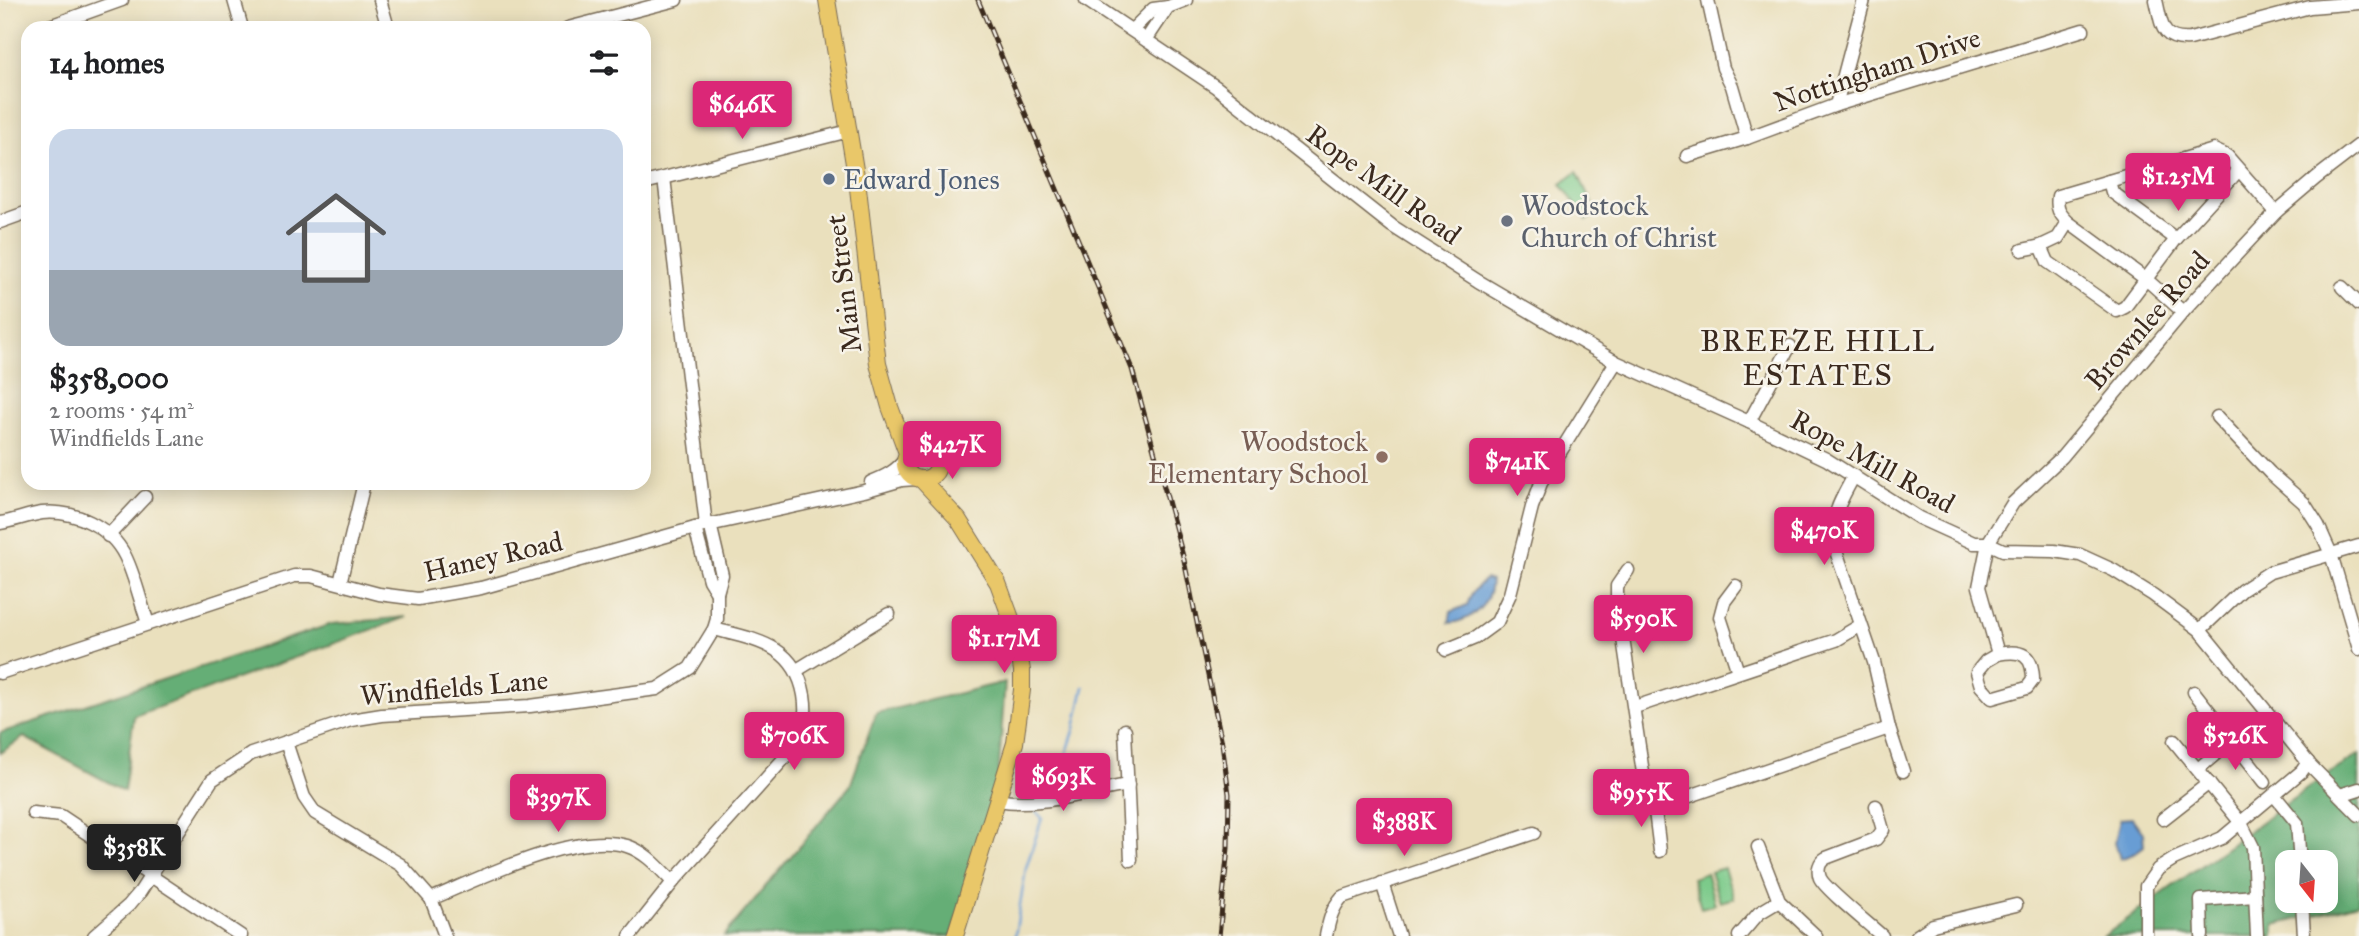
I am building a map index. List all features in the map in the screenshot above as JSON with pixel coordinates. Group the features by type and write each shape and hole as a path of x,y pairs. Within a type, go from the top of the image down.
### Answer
{"main road":[{"name":"Main Street","path":"827,0 849,131 878,363 906,456 906,469 958,519"},
{"name":"Main Street","path":"889,398 900,421 913,438 938,454 943,488 958,519 998,583 1010,612 1020,652 1022,690 1019,723 999,800 955,936"},
{"path":"906,456 916,445 928,446"},
{"path":"919,479 932,476 939,468"}],"street":[{"path":"64,21 122,0"},
{"path":"234,0 240,21"},
{"path":"380,0 386,21"},
{"path":"595,21 676,0"},
{"path":"1132,30 1153,9 1186,0"},
{"path":"1708,0 1723,68 1732,86 1747,138"},
{"path":"1836,105 1864,0"},
{"path":"2156,0 2164,30 2170,37 2179,40 2310,7 2359,2"},
{"name":"Rope Mill Road","path":"1090,1 1216,87 1392,226 1478,281 1616,362 1826,459 1919,518 1973,543 1989,543 2003,550 2054,551 2080,555 2113,570 2154,595 2200,629 2308,762 2359,815"},
{"path":"1146,40 1168,6"},
{"name":"Nottingham Drive","path":"1687,156 1747,138 1836,105 2083,30"},
{"path":"651,181 849,131"},
{"name":"Brownlee Road","path":"1998,654 1979,587 1989,543 2012,503 2062,457 2183,312 2276,212 2359,145"},
{"path":"2183,312 2147,280 2068,222 2059,213 2058,196 2214,150 2221,151 2276,212"},
{"path":"2040,246 2048,262 2117,311 2125,307 2176,239 2239,170"},
{"path":"631,936 673,882 797,743 804,731 806,712 797,670 781,653 761,641 714,629 717,619 717,593 709,580 664,178"},
{"path":"2109,181 2112,192 2176,239"},
{"path":"0,222 21,214"},
{"path":"2022,250 2058,238 2068,222"},
{"path":"2342,287 2359,304"},
{"path":"1749,422 1790,346"},
{"path":"1446,650 1475,638 1497,622 1510,594 1532,507 1541,483 1616,362"},
{"path":"2217,417 2270,473 2304,503 2318,525 2331,554 2359,649"},
{"name":"Haney Road","path":"838,495 890,473 900,466 906,456"},
{"path":"1854,476 1839,502 1832,528 1837,554 1874,662 1889,728 1903,771"},
{"name":"Haney Road","path":"0,673 294,576 311,576 379,594 418,599 492,585 704,526 919,479"},
{"path":"340,583 362,490"},
{"path":"108,536 145,497"},
{"path":"0,523 40,513 62,512 81,517 108,536 124,555 148,623"},
{"path":"2200,629 2242,590 2270,572 2359,546"},
{"path":"1628,570 1618,586 1617,598 1649,800 1654,803 1675,801 1889,728"},
{"path":"1736,586 1724,602 1720,617 1738,672"},
{"path":"797,670 890,614"},
{"path":"1635,707 1836,640 1861,625"},
{"name":"Windfields Lane","path":"94,936 129,905 152,876 212,780 251,754 351,720 382,715 530,706 657,689 690,668 714,629"},
{"path":"2013,651 2026,656 2033,666 2033,681 2027,688 1992,698 1981,686 1977,672 1986,661 1998,654 2013,651"},
{"path":"2194,692 2265,782"},
{"path":"1125,730 1131,860"},
{"path":"2174,741 2241,822 2253,847 2257,936"},
{"path":"2198,769 2231,741"},
{"path":"286,742 304,797 315,813 401,865 431,899 445,936"},
{"path":"2146,936 2146,886 2158,869 2222,838 2274,795 2308,762"},
{"path":"2164,819 2208,783"},
{"path":"999,800 1012,803 1033,801 1128,785"},
{"path":"2340,795 2359,789"},
{"path":"2274,795 2297,823 2299,850"},
{"path":"1654,803 1660,851"},
{"path":"1876,806 1883,826 1877,839 1826,858 1821,861 1819,871 1824,883 1882,936"},
{"path":"33,813 61,816 242,936"},
{"path":"1326,936 1336,903 1342,897 1534,834"},
{"path":"431,899 513,864 572,847 602,843 627,846 650,858 673,882"},
{"path":"1758,847 1779,901 1816,936"},
{"path":"1382,883 1399,936"},
{"path":"2202,936 2201,900 2255,896"},
{"path":"1739,936 1759,914 1779,901"},
{"path":"1917,936 1926,928 1939,923 2016,905"},
{"path":"2303,914 2304,936"}],"green space":[{"path":"1577,172 1597,214 1587,220 1561,184"},
{"path":"407,617 134,716 124,791 24,737 0,753 0,733 332,624"},
{"path":"1005,682 997,796 952,936 724,936 850,786 876,713"},
{"path":"2359,755 2359,903 2338,908 2338,850 2275,850 2275,914 2317,914 2275,925 2274,936 2104,936 2319,780"},
{"path":"1724,868 1734,898 1720,902 1710,872"},
{"path":"1706,873 1715,904 1701,908 1692,878"}],"water":[{"path":"1485,579 1491,581 1483,604 1465,619 1449,623 1451,612 1467,605 1472,593"},
{"path":"2132,818 2143,833 2144,846 2120,859 2115,842 2120,819"}],"waterway":[{"path":"1036,794 1059,777 1075,728 1084,687"},
{"path":"1015,936 1026,868 1042,818 1034,809"}],"railway":[{"path":"978,0 1132,369 1184,560 1222,743 1229,794 1228,848 1219,936"}],"place":[{"name":"Edward Jones","path":"829,179"},
{"name":"Woodstock Church of Christ","path":"1507,221"},
{"name":"Woodstock Elementary School","path":"1382,457"}],"district":[{"name":"BREEZE HILL ESTATES","path":"1818,358"}]}
